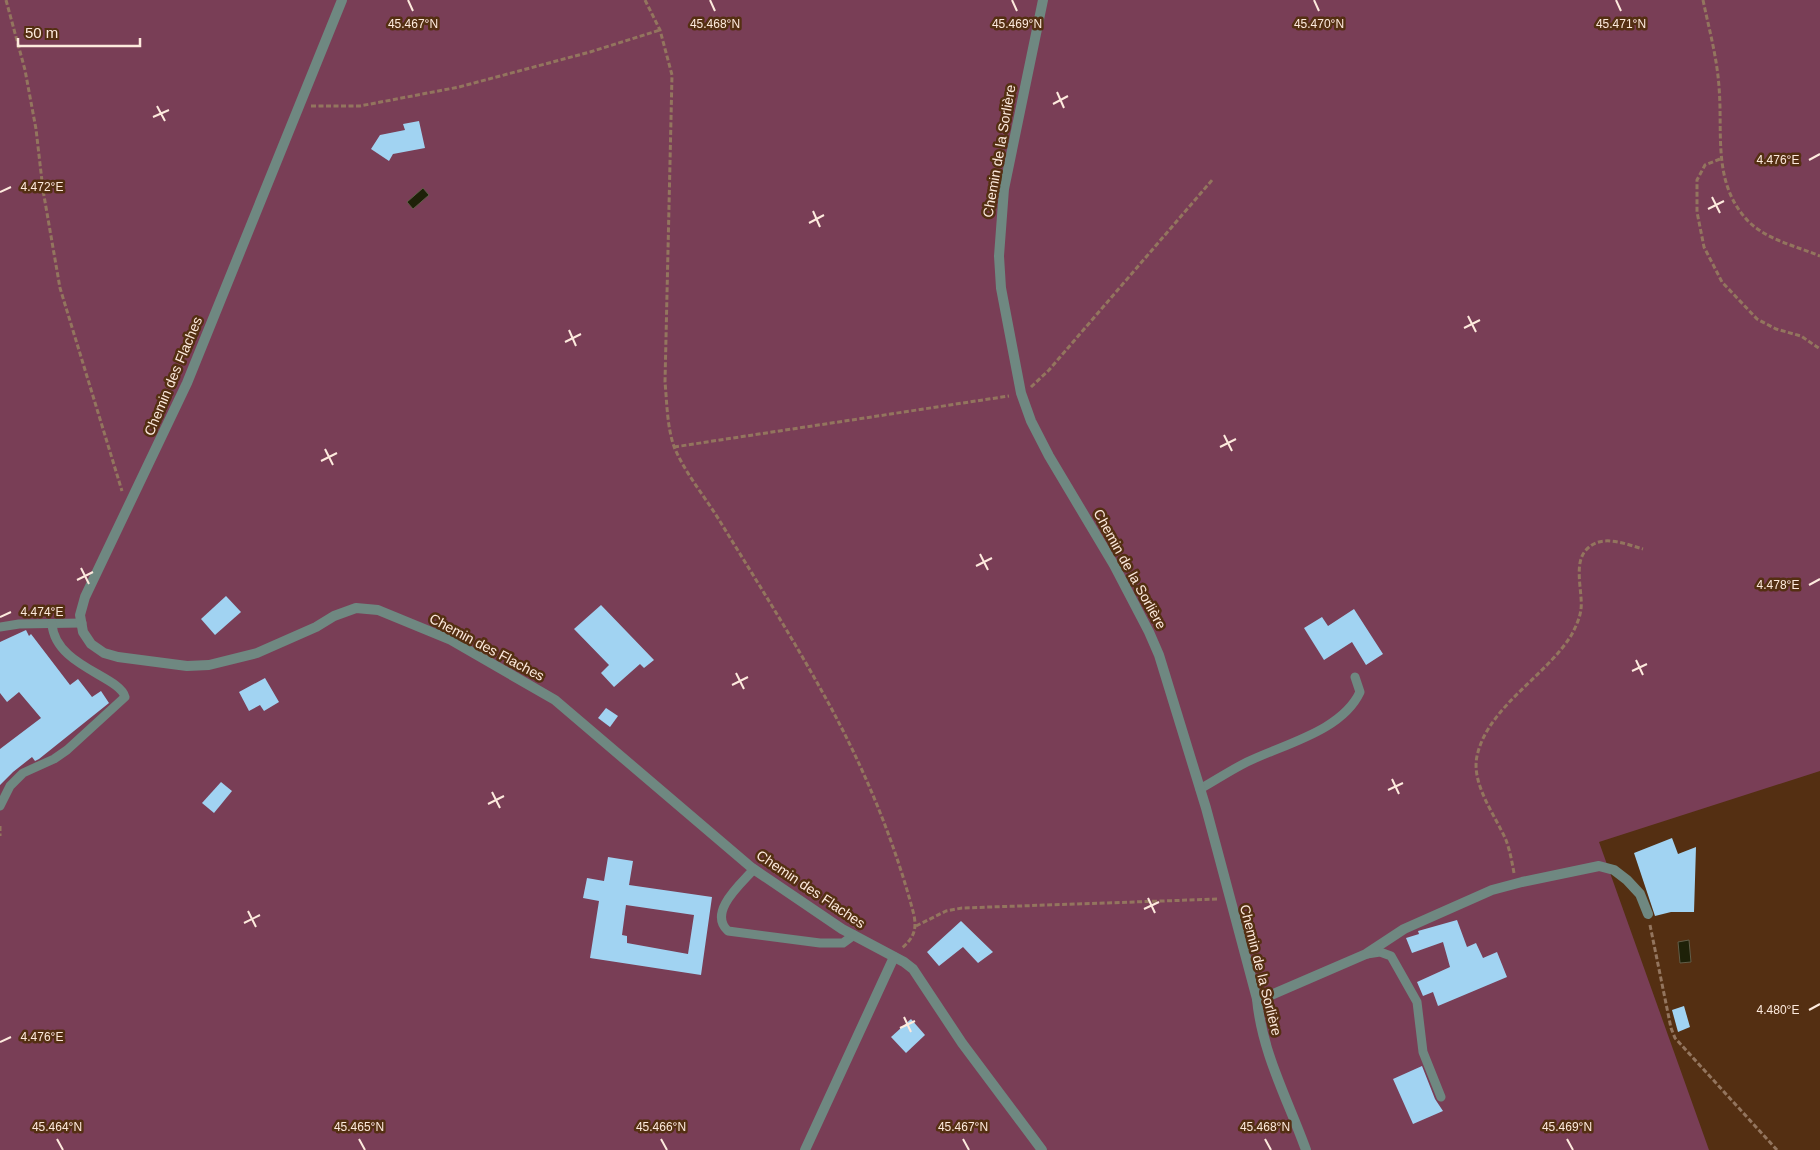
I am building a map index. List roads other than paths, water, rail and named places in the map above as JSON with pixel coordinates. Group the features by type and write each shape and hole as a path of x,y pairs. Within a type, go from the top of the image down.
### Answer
{"street":[{"name":"Chemin des Flaches","path":"342,0 301,106 187,383 85,597 80,615 83,632 91,644 104,653 118,658 187,666 209,665 257,653 316,627 334,616 356,608 387,613 451,640 555,700 754,869 813,911 854,936 894,956 913,969 962,1043 1042,1150"},
{"name":"Chemin de la Sorlière","path":"1044,0 1011,150 1000,223 999,256 1001,288 1021,393 1031,421 1049,456 1114,565 1149,632 1170,686 1257,999 1259,1024 1266,1048 1306,1150"},
{"path":"1257,999 1269,996 1366,954 1404,929 1460,906 1492,890 1516,884 1599,866 1614,870 1627,880 1640,894 1648,914"},
{"path":"805,1150 894,956"}],"lane":[{"path":"0,806 10,786 23,772 54,759 67,750 125,696 118,687 91,672 70,656 54,637 52,624"},
{"path":"0,628 82,624"},
{"path":"1200,789 1247,762 1309,735 1341,716 1354,705 1360,692 1355,677"},
{"path":"754,869 731,896 722,911 722,922 728,931 820,943 843,943 854,936"},
{"path":"1366,954 1380,952 1391,956 1417,1002 1423,1052 1441,1097"}]}
